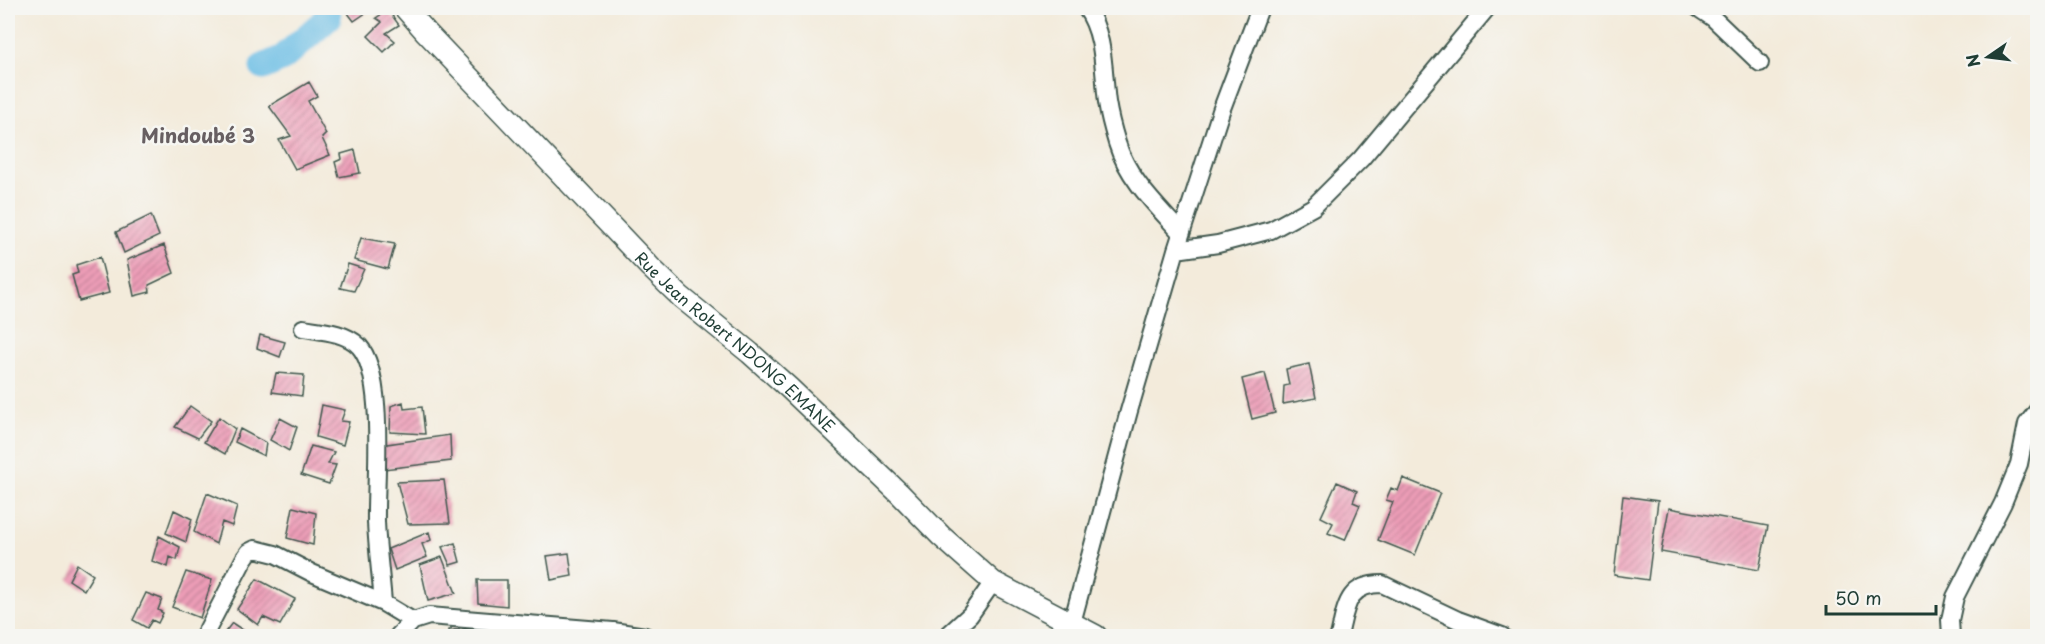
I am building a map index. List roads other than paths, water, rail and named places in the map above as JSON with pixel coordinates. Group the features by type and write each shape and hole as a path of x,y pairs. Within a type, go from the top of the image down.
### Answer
{"street":[{"name":"Rue Jean Robert NDONG EMANE","path":"405,8 650,267 681,297 789,388 941,536 993,582 1096,636"},
{"path":"1086,8 1091,14 1101,45 1107,104 1117,144 1127,168 1181,233"},
{"path":"1072,622 1129,411 1181,233 1221,111 1260,8"},
{"path":"1176,250 1218,244 1271,230 1313,207 1361,159 1488,8"},
{"path":"1698,8 1713,18 1760,63"},
{"path":"303,328 341,335 358,345 369,362 375,392 376,522 383,603"},
{"path":"1951,636 1950,620 1954,597 2003,503 2019,464 2027,424 2037,410"},
{"path":"204,636 244,559 249,552 255,549 275,554 312,573 383,603 413,621"},
{"path":"947,636 970,615 993,582"},
{"path":"1340,636 1347,603 1355,591 1368,584 1382,584 1458,620 1502,636"},
{"path":"398,636 413,621 429,616 614,631 645,636"}],"waterway":[{"path":"263,67 283,58 328,18 327,8"}],"district":[{"name":"Mindoubé 3","path":"198,136"}]}
